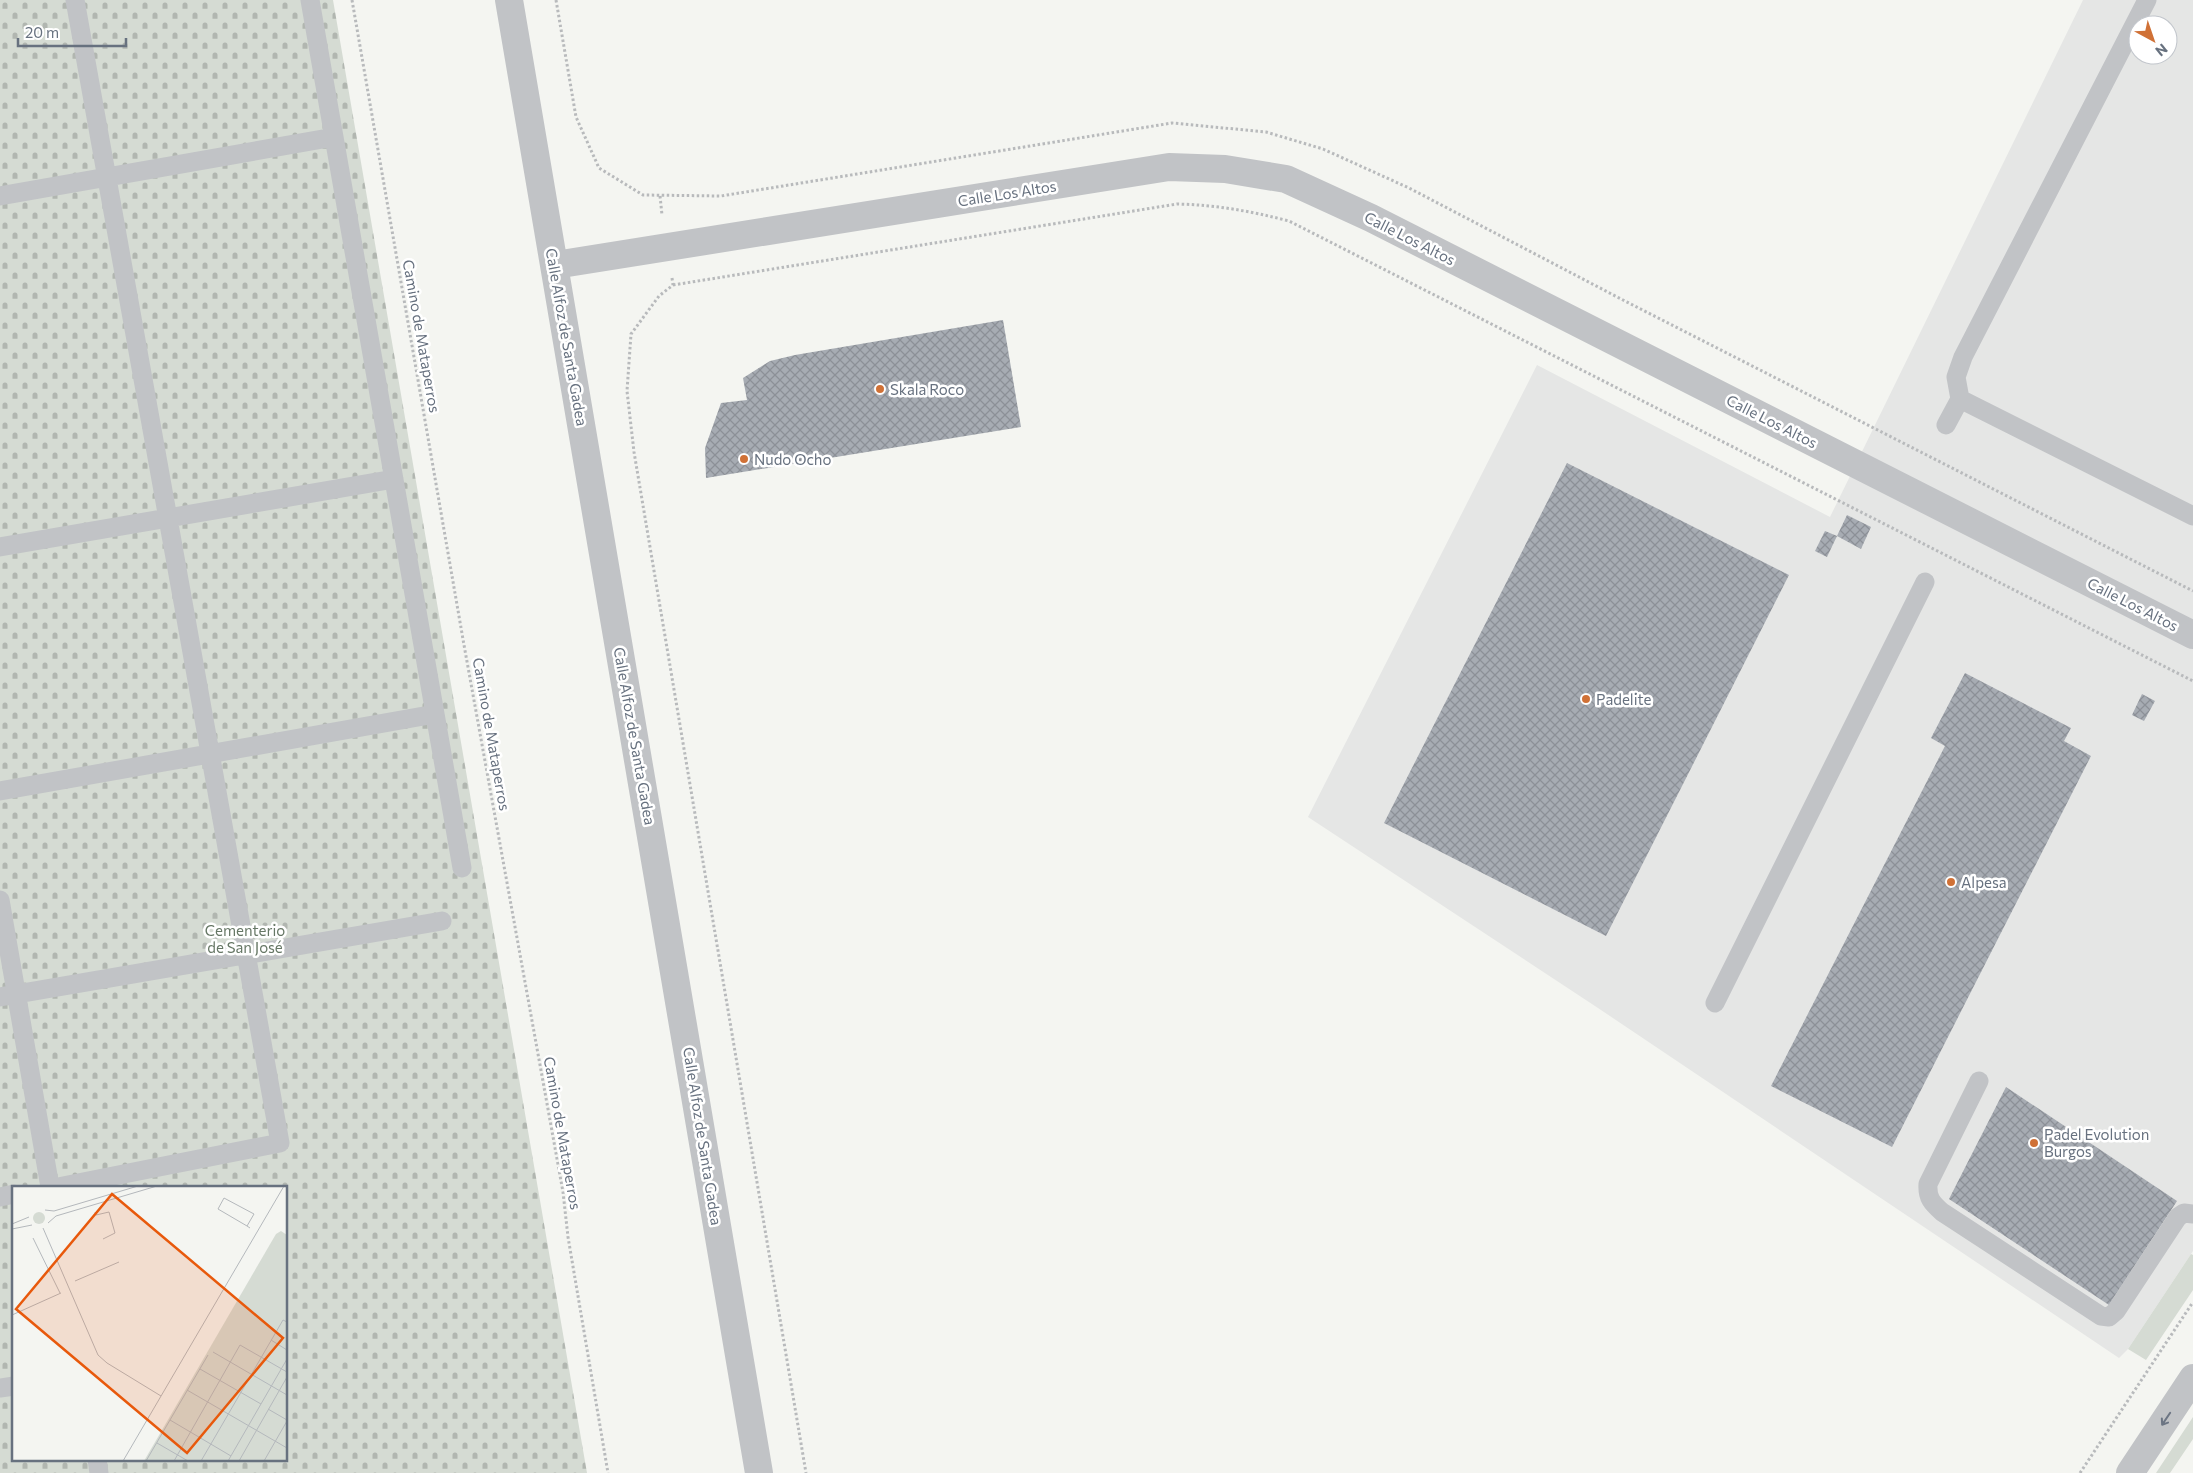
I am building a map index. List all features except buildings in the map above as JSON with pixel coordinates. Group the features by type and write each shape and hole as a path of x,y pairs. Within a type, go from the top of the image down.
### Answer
{"street":[{"name":"Calle Alfoz de Santa Gadea","path":"509,0 759,1473"},
{"name":"Calle Los Altos","path":"555,265 1169,167 1225,169 1286,179 1371,218 2193,635"},
{"path":"2130,1473 2193,1378"}],"lane":[{"path":"63,1186 280,1142 166,518 75,0"},
{"path":"310,0 462,868"},
{"path":"1946,424 1960,398 1956,377 1963,357 2147,0"},
{"path":"0,196 334,137"},
{"path":"1960,398 2193,516"},
{"path":"0,547 394,479"},
{"path":"1715,1003 1925,582"},
{"path":"0,791 435,714"},
{"path":"0,900 8,996 50,1186"},
{"path":"8,996 442,921"},
{"path":"1979,1081 1928,1184 1927,1195 1942,1212 2101,1316 2109,1317 2116,1311 2178,1217 2184,1213 2193,1214"},
{"path":"97,1460 99,1473"}],"path":[{"name":"Camino de Mataperros","path":"352,0 462,635 563,1192 568,1238 608,1473"},
{"path":"556,0 576,117 599,168 643,195 660,196 673,286"},
{"path":"806,1473 634,452 627,391 631,334 659,296 673,286 1177,204 1214,205 1289,221 2193,681"},
{"path":"2080,1473 2193,1302"}],"shaded area":[{"path":"2083,0 2193,0 2193,1251 2128,1349 2119,1358 1598,1008 1308,817 1537,365 1830,517"}],"green space":[{"name":"Cementerio de San José","path":"0,0 333,0 587,1473 0,1473"},
{"path":"2191,1254 2193,1255 2193,1290 2146,1360 2128,1349"},
{"path":"2193,1417 2193,1439 2170,1473 2156,1473"}],"place":[{"name":"Skala Roco","path":"880,389"},
{"name":"Nudo Ocho","path":"744,459"},
{"name":"Padelite","path":"1586,699"},
{"name":"Alpesa","path":"1951,882"},
{"name":"Padel Evolution Burgos","path":"2034,1143"}]}
